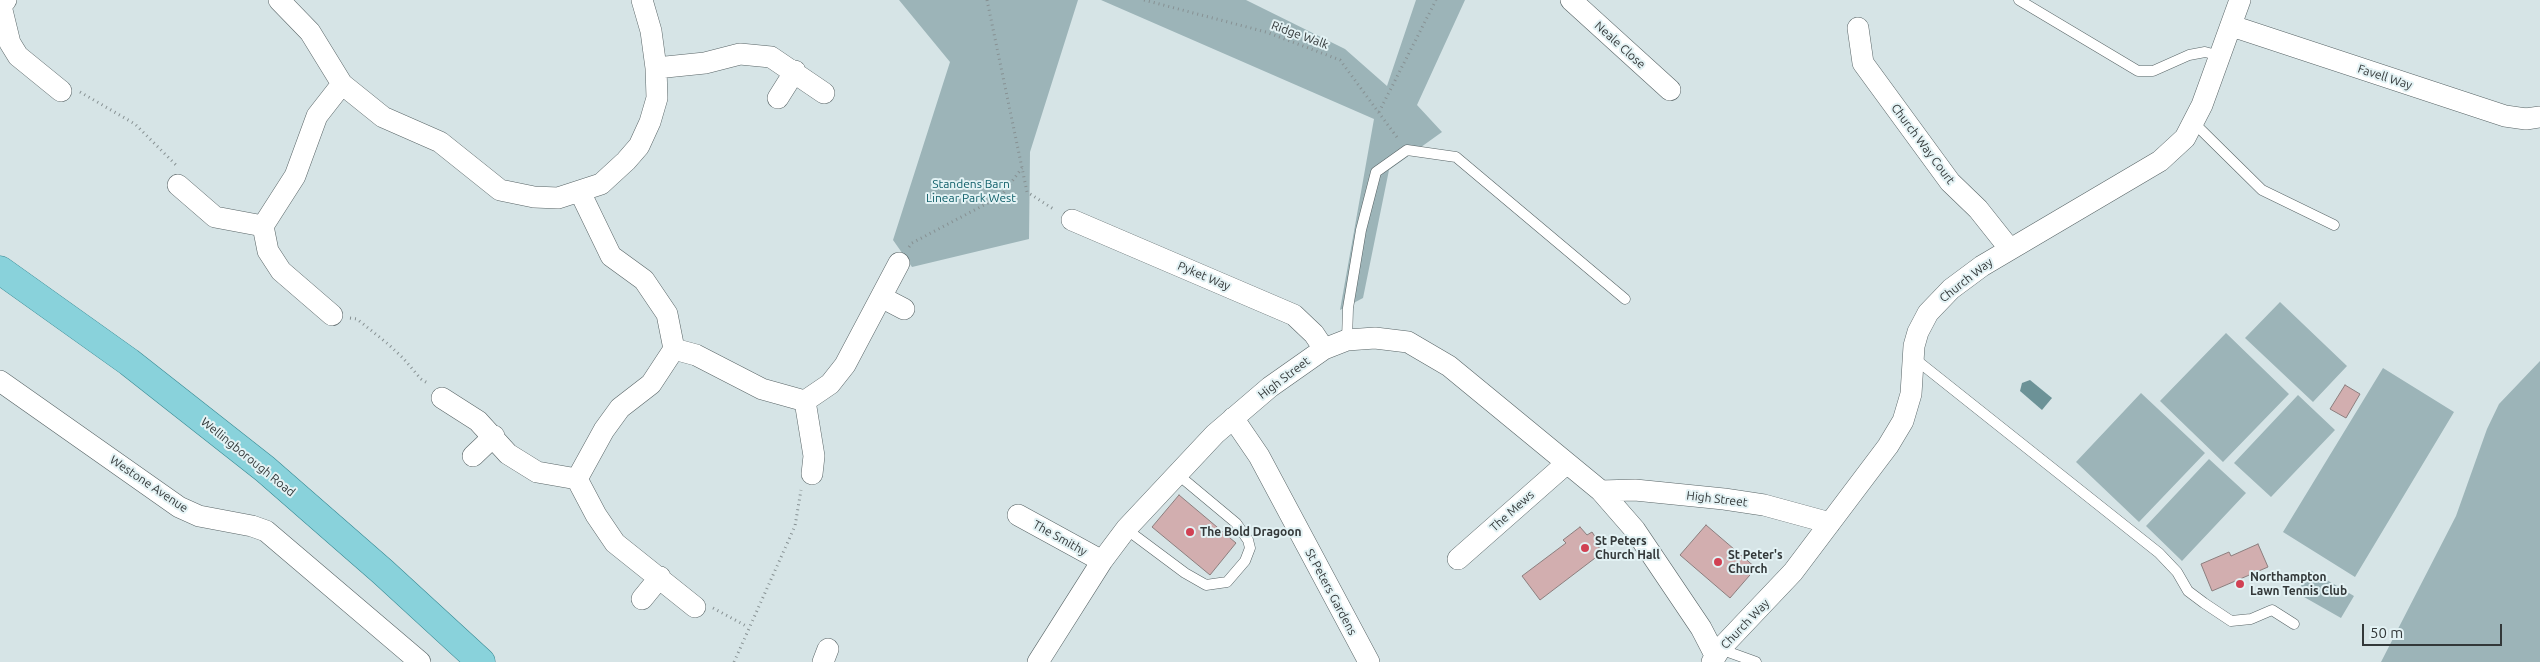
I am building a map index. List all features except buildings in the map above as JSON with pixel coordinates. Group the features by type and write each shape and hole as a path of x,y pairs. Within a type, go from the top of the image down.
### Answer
{"main road":[{"name":"Wellingborough Road","path":"0,270 129,362 264,469 383,572 481,662"}],"street":[{"path":"279,0 310,32 342,84 383,117 440,142 500,190 534,197 558,198 601,184 639,146 650,122 657,98 656,68 651,31 642,0"},
{"name":"Neale Close","path":"1571,0 1670,90"},
{"name":"Church Way","path":"1716,655 1793,572 1888,446 1903,421 1911,394 1915,359 1914,346 1918,332 1934,306 1951,289 2009,248 2160,161 2185,138 2232,26 2240,0"},
{"path":"3,4 10,43 18,56 62,91"},
{"name":"Favell Way","path":"2232,26 2505,116 2526,119 2540,116"},
{"name":"Church Way Court","path":"1858,28 1863,63 1950,182 1978,209 2009,248"},
{"path":"656,68 705,63 740,54 772,57 824,93"},
{"path":"778,98 795,72"},
{"path":"332,315 281,271 268,251 263,226 295,176 317,116 342,84"},
{"path":"178,185 215,218 263,226"},
{"path":"577,479 604,430 620,408 651,384 674,349 667,314 644,280 611,256 580,192"},
{"name":"Pyket Way","path":"1072,220 1294,315 1314,334 1324,349"},
{"path":"805,402 830,384 845,365 899,262"},
{"path":"881,297 904,309"},
{"name":"High Street","path":"1038,662 1102,561 1126,529 1176,473 1233,418 1270,387 1324,349 1347,340 1375,338 1408,342 1448,366 1601,491 1635,530 1701,628 1716,655"},
{"path":"674,349 696,355 762,390 805,402"},
{"name":"Westone Avenue","path":"0,381 179,507 198,516 252,526 266,531 420,662"},
{"path":"442,398 478,421 494,436 508,454 537,472 577,479"},
{"path":"805,402 814,456 812,474"},
{"name":"St Peters Gardens","path":"1233,418 1259,456 1369,662"},
{"path":"473,456 494,436"},
{"name":"The Mews","path":"1458,559 1567,462"},
{"path":"577,479 596,516 615,543 660,577 695,607"},
{"name":"High Street","path":"1601,491 1635,490 1724,499 1764,505 1830,522"},
{"name":"The Smithy","path":"1018,515 1102,561"},
{"path":"642,599 660,577"}],"lane":[{"path":"2019,0 2138,71 2153,72 2189,54 2205,52 2220,56"},
{"path":"2193,122 2262,190 2334,225"},
{"path":"1347,340 1348,308 1362,230 1376,172 1407,150 1456,157 1625,299"},
{"path":"1915,359 2159,553 2177,572 2188,591 2204,603 2231,621 2251,619 2272,610 2294,624"},
{"path":"1126,529 1185,573 1206,585 1227,582 1245,561 1250,548 1248,540 1236,523 1176,473"},
{"path":"1716,655 1756,662"}],"path":[{"path":"987,0 1027,192 1072,220"},
{"name":"Ridge Walk","path":"1144,0 1266,32 1340,60 1407,150"},
{"path":"1379,112 1436,0"},
{"path":"62,91 80,92 135,124 182,170 178,185"},
{"path":"899,262 912,243 1001,196 1023,168"},
{"path":"332,315 357,319 403,358 421,380 444,393 442,398"},
{"path":"734,662 795,526 803,476 812,474"},
{"path":"695,607 712,607 748,628"}],"green space":[{"name":"Standens Barn Linear Park West","path":"899,0 1078,0 1030,152 1029,239 912,267 893,240 950,62"},
{"path":"1101,0 1246,0 1345,49 1387,86 1416,0 1465,0 1417,105 1442,132 1389,170 1363,298 1340,310 1374,119"},
{"path":"2280,302 2347,366 2313,402 2245,338"},
{"path":"2226,333 2289,394 2223,462 2160,401"},
{"path":"2540,361 2540,662 2381,662 2456,516 2487,429 2499,404"},
{"path":"2383,368 2454,412 2355,577 2283,532"},
{"path":"2141,393 2205,453 2139,522 2076,462"},
{"path":"2298,395 2335,430 2271,497 2234,463"},
{"path":"2209,459 2246,493 2182,561 2146,526"},
{"path":"2310,570 2354,596 2341,618 2297,593"}],"shaded area":[{"path":"2030,380 2052,398 2042,410 2020,391 2022,383"}],"place":[{"name":"The Bold Dragoon","path":"1190,532"},
{"name":"St Peters Church Hall","path":"1585,548"},
{"name":"St Peter's Church","path":"1718,562"},
{"name":"Northampton Lawn Tennis Club","path":"2240,584"}]}
